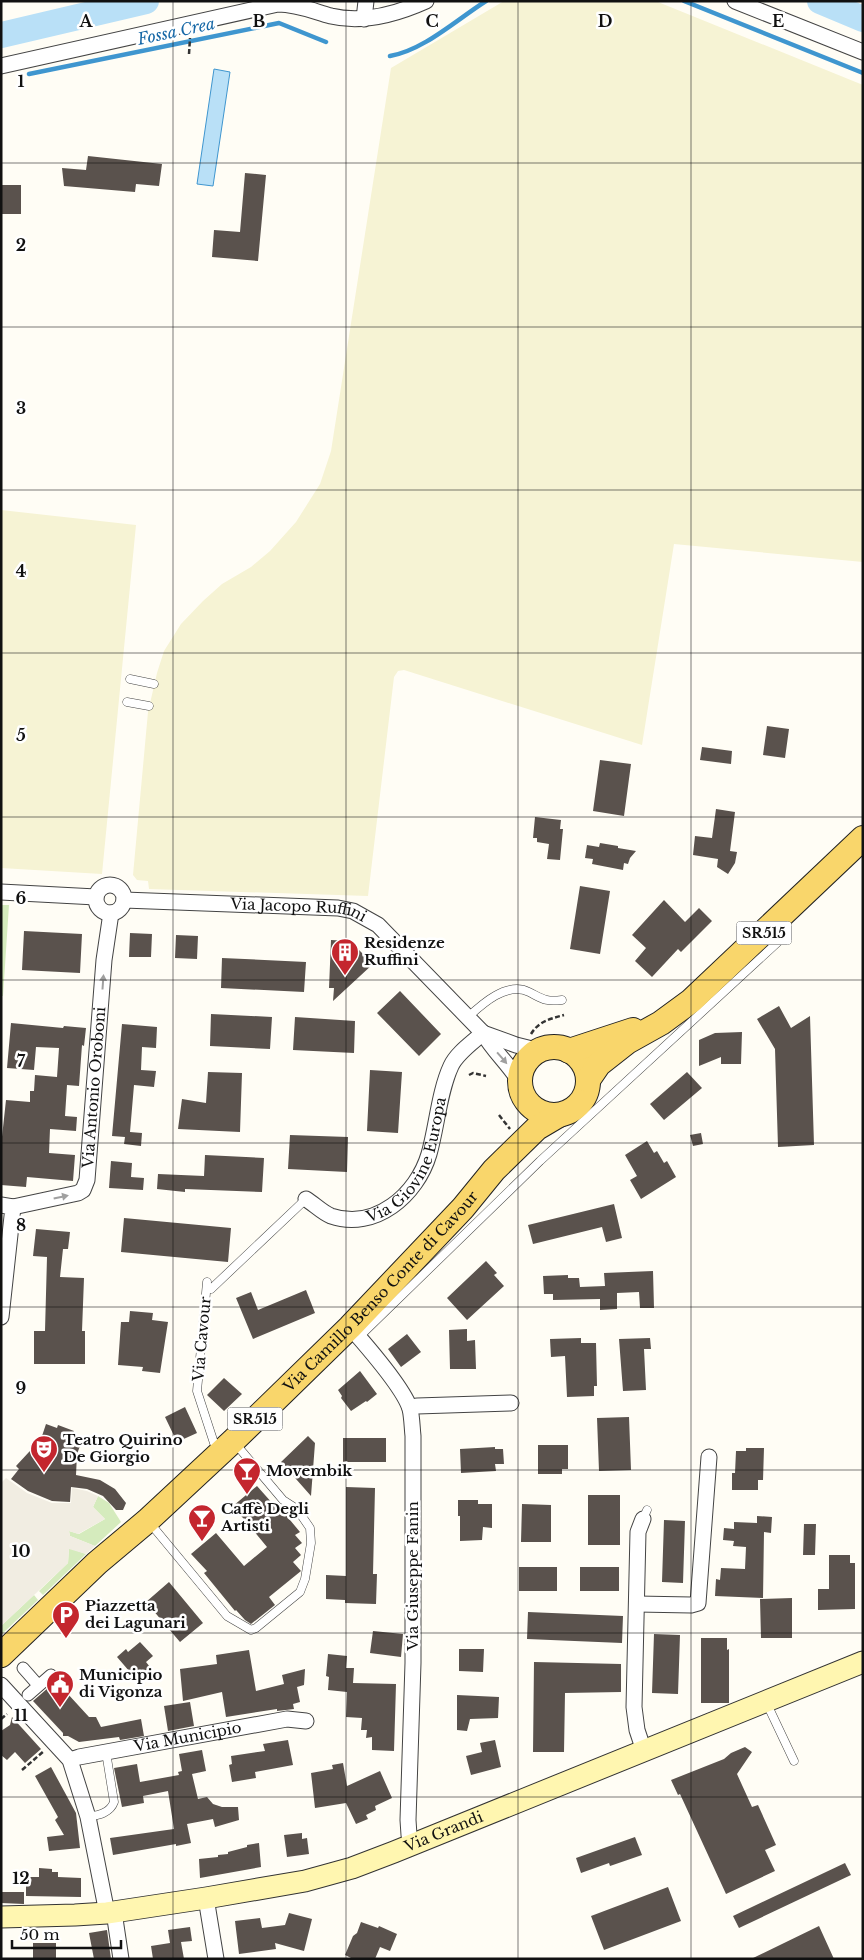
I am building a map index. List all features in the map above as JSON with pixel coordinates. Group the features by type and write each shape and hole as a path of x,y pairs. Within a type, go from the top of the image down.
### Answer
{"main road":[{"name":"SR515","path":"588,1080 598,1064 627,1042 661,1023 691,1001 863,838"},
{"name":"SR515","path":"569,1051 661,1023"},
{"path":"535,1043 569,1051 583,1063 588,1080 587,1090 583,1099 577,1107 559,1115 540,1112 532,1106 523,1091 521,1074 525,1064 532,1056 535,1043"},
{"name":"SR515","path":"494,1170 522,1125 523,1091"},
{"name":"SR515","path":"494,1170 537,1128 559,1115"},
{"name":"Via Camillo Benso Conte di Cavour","path":"1,1655 97,1563 147,1521 354,1332 494,1170"},
{"name":"Via Grandi","path":"1,1917 75,1916 110,1913 277,1886 331,1874 414,1844 863,1662"}],"street":[{"path":"364,19 366,1"},
{"path":"1,66 278,4 293,4 333,16 364,19 400,12 426,1"},
{"path":"735,1 863,52"},
{"path":"110,885 120,890 124,900 119,910 111,913 103,912 99,908 96,897 101,888 110,885"},
{"path":"1,892 96,897"},
{"name":"Via Jacopo Ruffini","path":"124,900 338,908 352,911 378,925 483,1033 490,1046 503,1058 523,1091"},
{"name":"Via Antonio Oroboni","path":"7,1206 78,1193 83,1190 87,1180 104,960 111,913"},
{"name":"Via Jacopo Ruffini","path":"483,1033 516,1045 535,1043"},
{"name":"Via Giovine Europa","path":"306,1199 330,1215 362,1220 377,1216 393,1205 411,1188 420,1176 429,1155 445,1084 451,1066 483,1033"},
{"path":"1,1317 7,1206"},
{"name":"Via Giuseppe Fanin","path":"354,1332 398,1387 410,1408 413,1436 413,1663 408,1820 409,1835 414,1844"},
{"path":"410,1408 417,1406 511,1403"},
{"path":"637,1604 691,1605 698,1603 709,1457"},
{"path":"644,1751 637,1730 634,1708 638,1532 645,1514"},
{"path":"23,1668 38,1685"},
{"path":"28,1695 51,1674"},
{"path":"1,1685 70,1760 88,1817 121,1959"},
{"name":"Via Municipio","path":"70,1760 287,1719 306,1720"},
{"path":"206,1898 216,1959"}],"lane":[{"path":"130,679 154,684"},
{"path":"127,702 150,706"},
{"path":"354,1332 778,942 783,931 777,920"},
{"path":"467,1018 495,996 512,990 527,991 542,1000 562,1000"},
{"name":"Via Giovine Europa","path":"209,1285 306,1199"},
{"name":"Via Cavour","path":"147,1521 227,1616 245,1628 251,1630 256,1628 300,1592 305,1579 311,1542 310,1528 297,1509 283,1500 227,1446 214,1443 197,1391 209,1285"},
{"path":"766,1702 794,1761"},
{"path":"88,1817 102,1814 112,1808 114,1802 106,1752"}],"path":[{"path":"189,54 190,31"},
{"path":"535,1043 535,1026 543,1021 564,1015"},
{"path":"469,1075 473,1073 486,1076"},
{"path":"499,1115 511,1130"},
{"path":"1,1719 9,1712"},
{"path":"22,1770 46,1750"}],"shaded area":[{"path":"504,1 658,2 863,85 863,562 674,544 642,745 404,670 398,671 394,677 368,896 149,889 148,881 137,880 133,875 148,712 157,673 164,651 181,624 222,584 251,567 270,551 296,522 320,484 331,451 391,68"},
{"path":"1,510 136,525 102,874 1,868"},
{"path":"6,1478 27,1493 52,1503 71,1503 72,1488 87,1491 98,1496 93,1507 105,1519 78,1534 69,1531 70,1536 95,1546 86,1554 69,1549 68,1563 1,1626 1,1483"}],"green space":[{"path":"1,905 9,905 3,996 1,996"},
{"path":"98,1496 109,1503 121,1522 95,1546 70,1536 69,1531 79,1534 105,1519 93,1507"},
{"path":"69,1548 86,1554 43,1595 39,1591 68,1563"},
{"path":"34,1595 38,1600 1,1635 1,1626"}],"water":[{"path":"214,69 230,72 213,186 197,184"}],"building":[{"path":"88,156 162,164 159,186 136,184 135,192 64,186 62,168 86,170"},
{"path":"245,173 266,175 258,261 212,257 214,230 240,232"},
{"path":"1,185 21,185 21,214 1,214"},
{"path":"767,726 789,729 785,758 763,755"},
{"path":"702,747 732,751 731,764 700,760"},
{"path":"600,760 631,764 624,816 593,811"},
{"path":"716,809 735,812 730,851 737,852 735,863 728,874 717,867 718,859 693,855 695,836 712,838"},
{"path":"535,817 561,820 560,829 563,829 560,860 547,859 549,844 537,842 537,838 533,838"},
{"path":"600,843 636,851 628,864 624,863 623,870 592,864 593,859 585,858 587,845 599,847"},
{"path":"580,886 610,891 600,954 570,949"},
{"path":"664,900 685,922 699,908 712,921 681,952 678,949 652,977 635,961 646,948 632,935"},
{"path":"24,931 82,934 80,973 22,970"},
{"path":"130,933 152,934 151,957 129,957"},
{"path":"176,935 198,936 197,959 175,958"},
{"name":"Residenze Ruffini","path":"331,940 350,941 373,964 333,1001 334,988 329,988"},
{"path":"222,958 306,962 304,992 221,988"},
{"path":"400,991 441,1034 419,1056 377,1013"},
{"path":"779,1006 791,1028 810,1016 814,1145 778,1147 775,1049 757,1019"},
{"path":"211,1014 272,1017 270,1049 210,1046"},
{"path":"295,1017 355,1021 354,1053 293,1050"},
{"path":"11,1023 63,1028 64,1026 86,1028 84,1046 82,1045 79,1086 67,1085 65,1116 77,1117 76,1131 50,1129 49,1153 75,1155 73,1181 27,1177 26,1187 1,1185 1,1146 6,1100 30,1102 30,1091 34,1091 35,1075 57,1077 59,1048 36,1047 34,1070 7,1068"},
{"path":"122,1024 157,1027 156,1048 142,1047 141,1070 156,1071 154,1087 134,1085 130,1132 142,1133 141,1146 124,1144 125,1137 112,1136"},
{"path":"742,1032 741,1064 721,1064 721,1057 699,1066 699,1040 715,1033"},
{"path":"370,1070 402,1072 398,1133 367,1131"},
{"path":"208,1072 242,1073 240,1132 178,1129 182,1099 206,1103"},
{"path":"687,1072 702,1088 664,1120 650,1104"},
{"path":"701,1133 703,1144 693,1146 690,1135"},
{"path":"290,1135 348,1137 347,1172 288,1169"},
{"path":"647,1141 654,1153 657,1151 664,1163 667,1161 676,1177 641,1199 630,1180 637,1176 625,1155"},
{"path":"205,1155 264,1158 262,1192 185,1189 185,1192 157,1189 158,1174 204,1176"},
{"path":"111,1161 132,1163 131,1177 144,1178 143,1190 109,1188"},
{"path":"614,1204 622,1238 606,1242 602,1227 533,1244 528,1225"},
{"path":"124,1218 231,1228 228,1262 121,1252"},
{"path":"36,1229 70,1232 68,1249 63,1249 60,1277 84,1278 82,1331 85,1331 85,1364 34,1364 34,1331 45,1331 47,1257 33,1256"},
{"path":"486,1261 497,1273 494,1275 504,1286 467,1320 447,1298"},
{"path":"653,1271 654,1308 640,1308 639,1292 617,1293 617,1309 600,1310 600,1299 553,1300 553,1294 544,1294 543,1276 568,1275 568,1278 579,1278 580,1287 605,1286 604,1273"},
{"path":"306,1290 315,1313 253,1339 236,1298 251,1292 258,1310"},
{"path":"130,1311 153,1313 152,1320 168,1322 160,1373 142,1371 143,1367 118,1365 121,1322 129,1322"},
{"path":"467,1329 467,1341 475,1340 476,1369 450,1369 449,1330"},
{"path":"407,1334 421,1352 401,1367 388,1349"},
{"path":"581,1338 581,1343 596,1343 597,1386 594,1386 594,1396 567,1397 565,1356 551,1357 550,1339"},
{"path":"650,1338 651,1349 644,1349 646,1390 623,1391 619,1339"},
{"path":"360,1371 377,1394 351,1411 341,1398 342,1396 338,1390"},
{"path":"224,1378 242,1394 224,1411 207,1395"},
{"path":"185,1407 197,1433 177,1442 165,1417"},
{"path":"629,1417 631,1470 599,1471 597,1418"},
{"path":"46,1424 57,1428 58,1425 74,1431 73,1434 83,1438 77,1454 76,1475 100,1480 115,1489 126,1503 123,1510 116,1510 103,1496 87,1489 71,1487 70,1502 52,1501 28,1491 11,1479 19,1469 16,1466 41,1439"},
{"path":"308,1436 315,1443 311,1496 281,1462"},
{"path":"343,1438 386,1438 386,1462 343,1462"},
{"path":"538,1445 568,1445 568,1469 562,1469 562,1474 538,1474"},
{"path":"495,1447 495,1449 503,1449 504,1464 495,1464 496,1471 461,1473 460,1449"},
{"path":"746,1448 764,1448 763,1480 758,1480 758,1490 732,1490 732,1473 735,1473 736,1451 746,1451"},
{"path":"257,1486 273,1504 275,1502 300,1532 295,1535 302,1543 295,1548 301,1555 293,1562 301,1571 269,1597 275,1605 251,1624 235,1611 204,1573 207,1571 191,1554 216,1533 244,1566 267,1547 233,1506"},
{"path":"346,1487 375,1488 373,1574 377,1574 376,1604 345,1603 345,1600 326,1599 326,1575 346,1576"},
{"path":"588,1495 620,1495 620,1545 588,1545"},
{"path":"458,1500 478,1500 478,1504 492,1504 492,1528 483,1527 482,1540 460,1541"},
{"path":"522,1504 551,1505 551,1542 521,1542"},
{"path":"757,1516 772,1517 771,1533 764,1532 763,1598 715,1596 716,1579 720,1580 721,1568 745,1569 746,1547 733,1546 734,1541 723,1540 724,1528 734,1529 734,1522 757,1523"},
{"path":"664,1520 685,1521 683,1583 662,1582"},
{"path":"804,1524 816,1524 815,1555 803,1555"},
{"path":"829,1555 850,1555 850,1563 855,1563 855,1609 818,1610 818,1589 829,1589"},
{"path":"519,1567 557,1567 557,1591 519,1591"},
{"path":"580,1567 619,1567 619,1591 580,1591"},
{"path":"169,1582 203,1623 180,1642 146,1602"},
{"path":"792,1598 792,1638 761,1638 760,1599"},
{"path":"528,1612 623,1616 622,1643 527,1639"},
{"path":"373,1631 403,1634 401,1657 370,1653"},
{"path":"654,1634 680,1635 678,1694 652,1693"},
{"path":"701,1638 727,1638 727,1650 729,1649 729,1703 701,1703"},
{"path":"140,1642 153,1656 146,1662 150,1667 136,1679 117,1657 126,1649 128,1652"},
{"path":"459,1649 484,1649 483,1672 459,1671"},
{"path":"249,1650 256,1691 284,1684 282,1675 305,1669 304,1685 297,1687 300,1702 293,1704 294,1709 277,1711 277,1709 226,1717 222,1692 183,1701 180,1669 217,1664 216,1655"},
{"path":"328,1654 347,1656 346,1668 354,1668 353,1683 396,1684 394,1751 372,1750 372,1737 366,1738 367,1730 361,1730 362,1718 346,1717 347,1692 328,1690 329,1677 326,1676"},
{"path":"534,1662 621,1664 621,1692 565,1693 564,1752 533,1752"},
{"path":"56,1681 89,1717 96,1717 101,1727 141,1719 144,1736 120,1740 119,1737 79,1742 68,1736 63,1736 63,1733 33,1701"},
{"path":"457,1695 499,1697 498,1718 470,1719 467,1731 457,1730"},
{"path":"190,1702 194,1726 168,1731 164,1706"},
{"path":"12,1717 41,1749 25,1763 15,1752 7,1760 1,1755 1,1731 10,1725"},
{"path":"288,1740 293,1765 255,1772 256,1778 232,1782 229,1765 232,1764 231,1756 265,1751 263,1744"},
{"path":"495,1740 501,1767 471,1775 466,1756 482,1752 480,1743"},
{"path":"745,1747 752,1752 737,1774 752,1807 758,1805 776,1845 765,1850 775,1871 726,1894 680,1794 678,1795 671,1780 724,1759 731,1753"},
{"path":"202,1750 206,1771 192,1774 198,1799 207,1797 213,1804 222,1807 238,1807 239,1820 215,1827 213,1819 187,1824 191,1843 113,1855 110,1838 174,1829 168,1791 143,1796 144,1803 122,1807 114,1768 137,1764 140,1782 179,1775 178,1772 182,1771 179,1754"},
{"path":"343,1763 347,1786 380,1771 392,1798 375,1806 376,1810 366,1815 368,1819 356,1824 346,1803 315,1808 311,1773 333,1769 332,1765"},
{"path":"51,1767 76,1813 80,1848 49,1851 47,1837 64,1835 55,1820 58,1817 35,1776"},
{"path":"302,1833 302,1839 307,1838 309,1854 287,1857 284,1835"},
{"path":"635,1837 642,1855 610,1866 609,1863 581,1873 576,1858"},
{"path":"259,1843 261,1867 200,1878 199,1859 218,1857 218,1855 228,1854 228,1852 247,1847 247,1845"},
{"path":"845,1863 851,1875 739,1928 733,1916"},
{"path":"39,1868 52,1869 52,1872 58,1872 58,1877 81,1878 81,1897 26,1896 26,1877 39,1877"},
{"path":"668,1887 681,1921 604,1950 591,1916"},
{"path":"1,1892 24,1892 24,1904 1,1903"},
{"path":"289,1913 312,1919 304,1951 275,1943 276,1949 239,1954 235,1921 260,1918 262,1928 285,1925"},
{"path":"361,1922 378,1928 379,1926 397,1934 390,1951 380,1947 375,1959 353,1959 345,1955"},
{"path":"819,1926 834,1959 751,1959"},
{"path":"190,1927 192,1941 181,1942 184,1959 153,1959 151,1946 170,1943 168,1930"},
{"path":"107,1930 111,1959 94,1959 89,1933"},
{"path":"33,1943 56,1943 56,1959 33,1959"}],"waterway":[{"path":"1,35 146,1"},
{"name":"Fossa Crea","path":"390,56 415,48 486,1"},
{"name":"Fossa Crea","path":"684,1 863,73"},
{"path":"820,1 863,19"},
{"name":"Fossa Crea","path":"29,74 279,23 326,42"}],"place":[{"name":"Residenze Ruffini","path":"345,976"},
{"name":"Teatro Quirino De Giorgio","path":"44,1473"},
{"name":"Movembik","path":"247,1495"},
{"name":"Caffè Degli Artisti","path":"202,1542"},
{"name":"Piazzetta dei Lagunari","path":"66,1639"},
{"name":"Municipio di Vigonza","path":"60,1708"}]}
